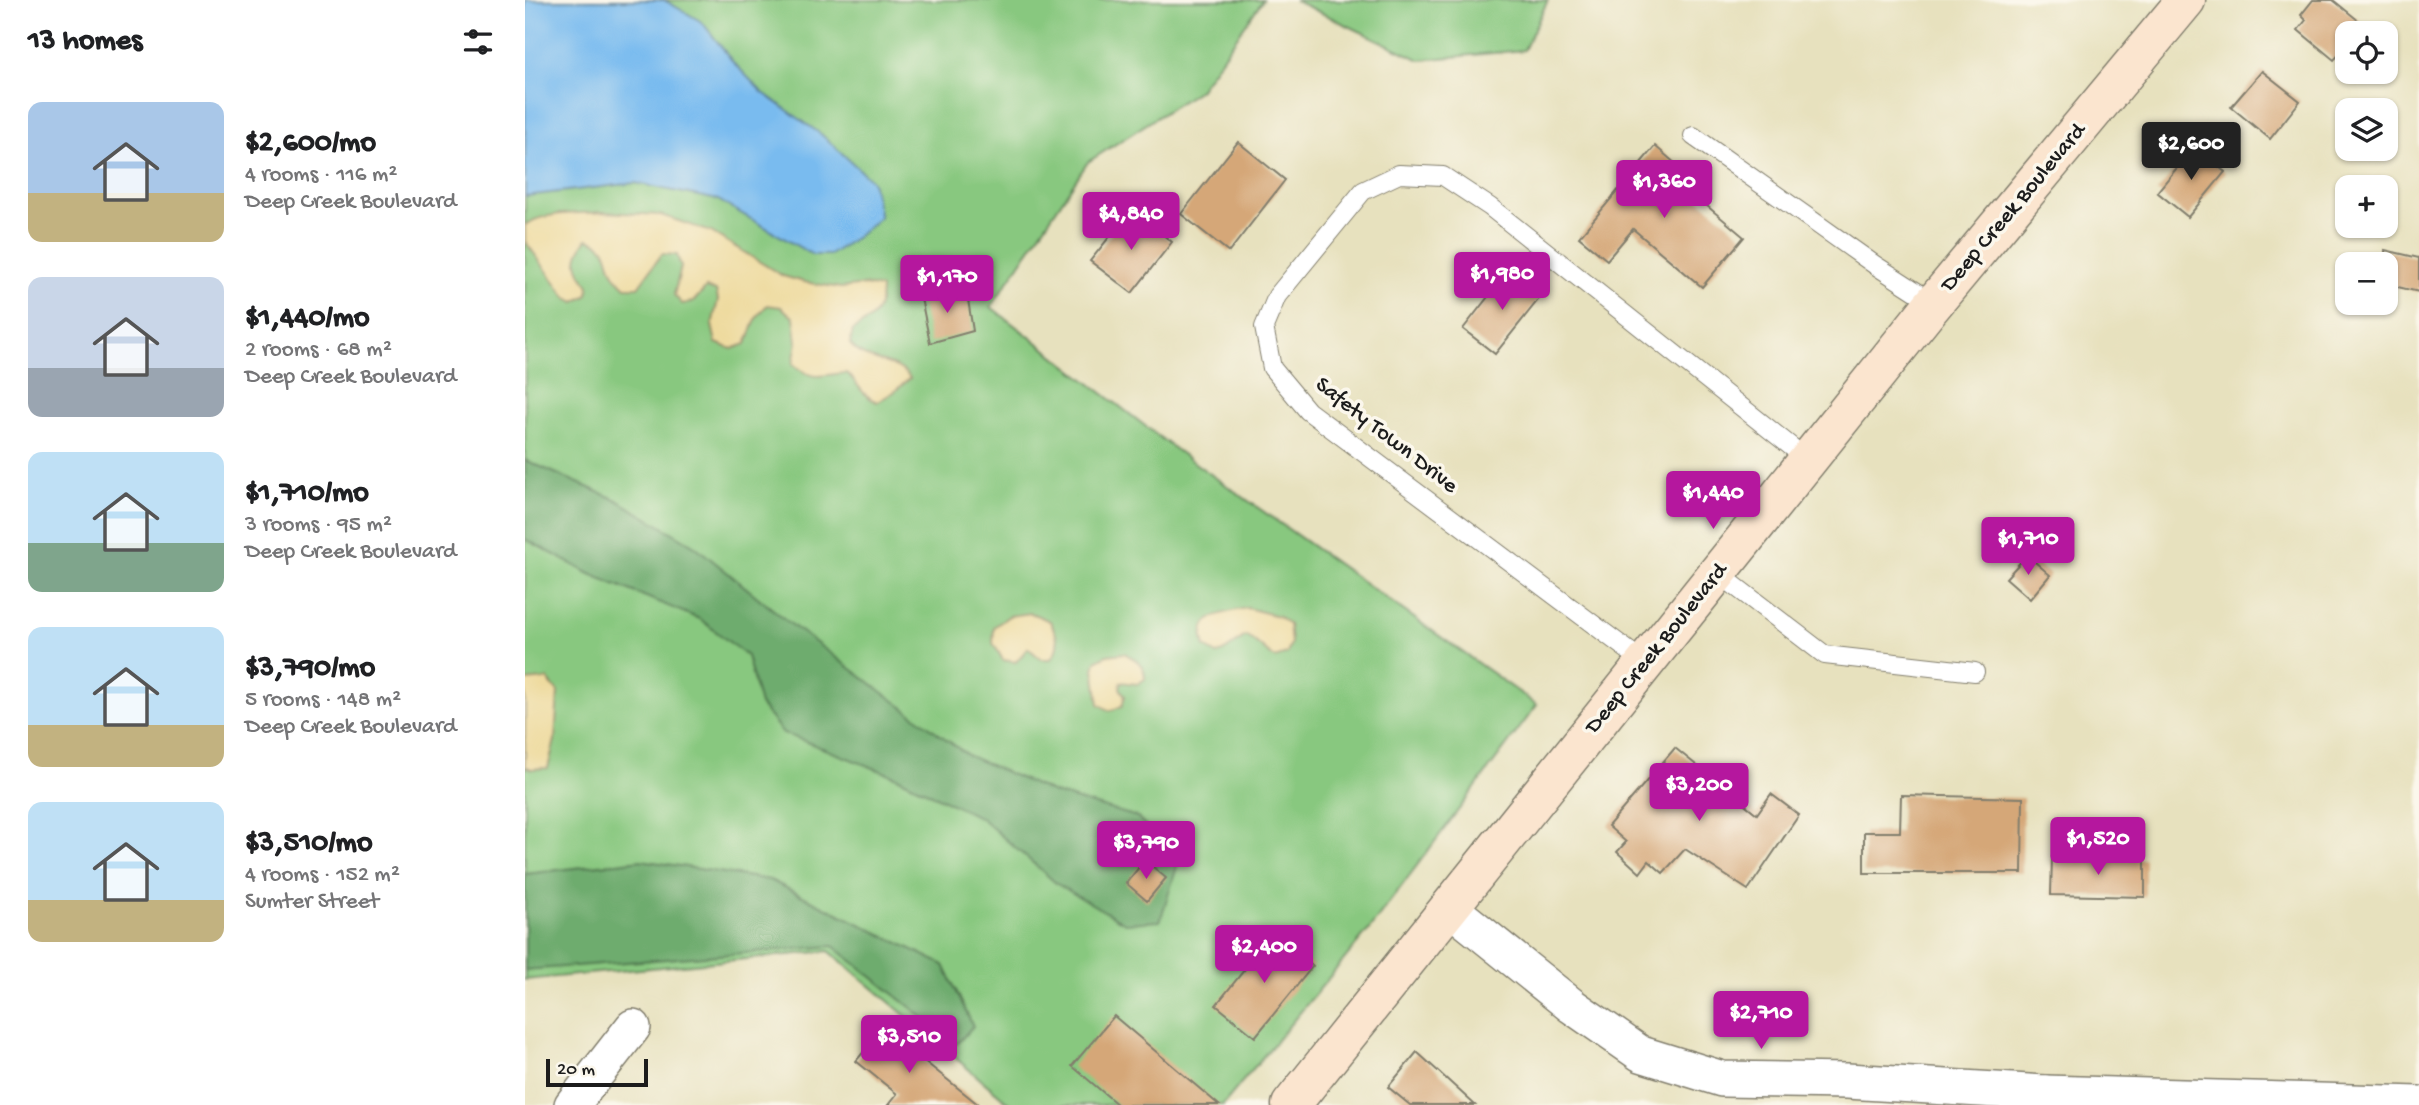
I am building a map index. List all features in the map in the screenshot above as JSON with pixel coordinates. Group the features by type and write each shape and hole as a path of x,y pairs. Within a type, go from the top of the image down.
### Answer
{"street":[{"name":"Deep Creek Boulevard","path":"1291,1105 1934,303 2186,0"},
{"path":"1450,908 1572,1006 1641,1054 1722,1079 1847,1081 2044,1099 2419,1104"},
{"path":"572,1105 633,1027"}],"lane":[{"path":"1693,136 1875,265 1934,303"},
{"name":"Safety Town Drive","path":"1645,663 1308,411 1272,368 1264,327 1277,296 1363,191 1399,174 1443,176 1490,206 1808,460"},
{"path":"1718,573 1825,655 1975,672"}],"green space":[{"path":"525,0 1263,0 1199,90 1088,162 991,307 1175,449 1537,705 1368,931 1223,1105 1011,1105 829,951 525,980"},
{"path":"1294,0 1548,0 1524,50 1420,60"},
{"path":"525,460 617,500 695,546 792,625 969,756 1054,793 1137,817 1179,860 1160,921 1125,923 1057,884 981,818 897,777 783,733 760,705 747,656 700,619 590,574 525,539"},
{"path":"641,860 770,880 944,965 973,1026 957,1044 833,946 525,970 525,874"}],"sand":[{"path":"603,212 661,215 711,232 783,276 804,282 841,288 865,285 881,288 878,309 871,318 853,330 850,344 865,356 897,367 910,378 877,402 864,393 847,373 819,376 807,374 793,364 797,342 794,318 781,307 767,305 757,317 746,344 732,349 716,343 712,325 718,300 716,291 706,288 693,302 682,304 674,295 681,267 677,255 662,254 638,287 626,287 615,276 604,248 587,239 579,252 577,263 589,286 588,295 575,302 566,297 525,241 525,225 552,215"},
{"path":"1247,608 1278,616 1289,624 1291,643 1287,654 1275,658 1246,636 1217,654 1205,647 1203,636 1207,622 1220,614"},
{"path":"1031,613 1050,621 1057,640 1054,654 1051,659 1041,659 1028,648 1016,662 1003,660 993,643 994,627 1009,616"},
{"path":"1124,653 1139,663 1144,670 1145,679 1137,684 1121,682 1120,688 1125,696 1122,706 1110,711 1099,704 1094,669 1096,661 1107,655"},
{"path":"547,679 558,692 555,740 548,768 531,769 525,766 525,681"}],"water":[{"path":"525,0 664,0 702,22 734,63 762,92 822,135 872,181 880,217 830,255 813,255 718,200 635,183 525,196"}],"building":[{"path":"2313,0 2333,0 2359,21 2335,21 2334,60 2298,30 2306,20 2301,15"},
{"path":"2262,71 2300,101 2270,139 2231,107"},
{"path":"1238,142 1285,180 1229,252 1181,214"},
{"path":"1655,146 1683,170 1675,179 1744,237 1702,287 1633,229 1607,260 1579,237"},
{"path":"2194,147 2225,172 2188,217 2157,192"},
{"path":"1131,210 1172,242 1132,293 1090,261"},
{"path":"2398,253 2419,258 2419,292 2398,287"},
{"path":"1509,270 1542,295 1495,354 1463,329"},
{"path":"966,287 973,331 930,343 921,298"},
{"path":"2027,555 2050,575 2030,599 2006,578"},
{"path":"1675,748 1757,814 1771,794 1799,815 1748,890 1685,849 1663,873 1649,861 1640,873 1617,852 1626,842 1608,826"},
{"path":"1901,795 2023,798 2022,873 1864,873 1864,832 1900,832"},
{"path":"2052,857 2145,859 2145,897 2051,895"},
{"path":"1145,860 1166,878 1147,901 1126,883"},
{"path":"1273,934 1313,966 1255,1037 1216,1005"},
{"path":"1114,1016 1219,1105 1118,1105 1072,1066"},
{"path":"883,1028 979,1105 888,1105 897,1094 856,1061"},
{"path":"1417,1052 1475,1105 1410,1105 1388,1087"}]}
